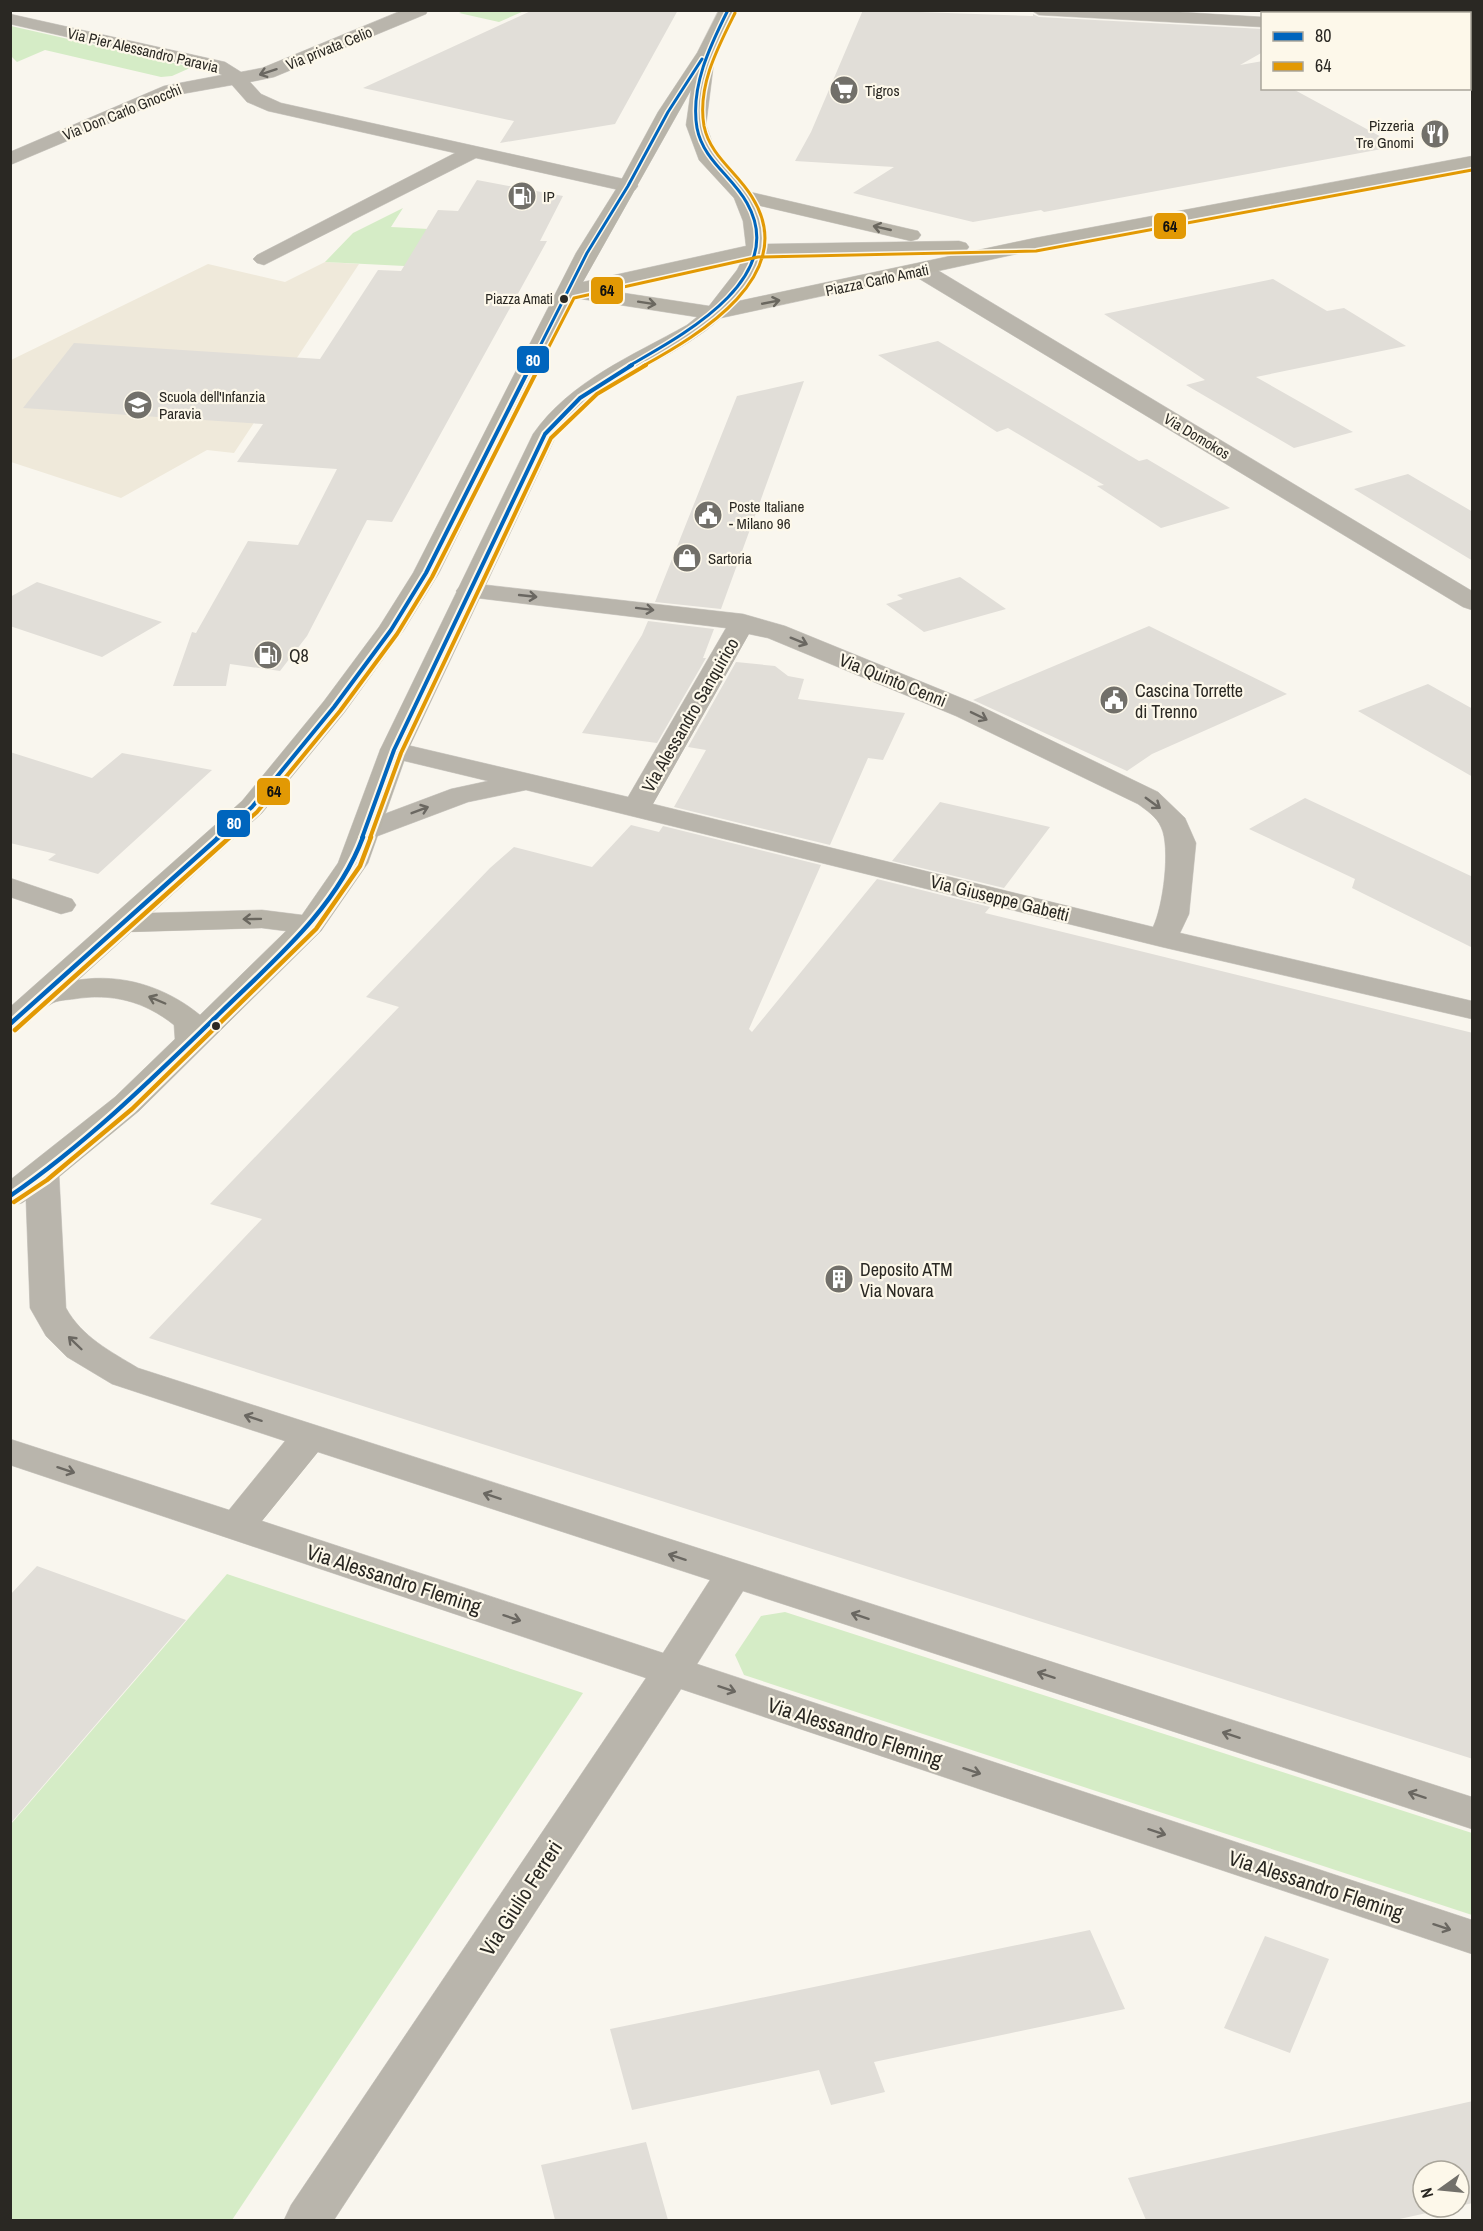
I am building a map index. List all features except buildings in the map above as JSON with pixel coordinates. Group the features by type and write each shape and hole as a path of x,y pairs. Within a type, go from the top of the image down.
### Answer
{"street":[{"name":"Via privata Celio","path":"237,78 267,73 420,10"},
{"path":"10,1024 252,807 334,707 391,630 426,573 587,253 628,186 668,112 706,53 728,10"},
{"path":"1038,10 1261,22"},
{"name":"Via Pier Alessandro Paravia","path":"10,19 218,66 237,78 254,98 268,105 628,186"},
{"path":"706,53 696,125 710,160 743,196 753,221 758,250"},
{"name":"Via Don Carlo Gnocchi","path":"10,159 171,90 237,78"},
{"path":"264,259 473,152"},
{"path":"1035,244 1473,162"},
{"name":"Piazza Carlo Amati","path":"743,196 959,247"},
{"name":"Piazza Carlo Amati","path":"569,291 758,250 1035,244"},
{"name":"Piazza Carlo Amati","path":"569,291 714,314 1035,244"},
{"name":"Piazza Carlo Amati","path":"10,1196 42,1174 126,1104 310,925 353,863 393,750 545,434 562,412 586,392 695,330 714,314 747,272 758,250"},
{"name":"Via Domokos","path":"921,270 1473,602"},
{"name":"Via Quinto Cenni","path":"469,591 630,607 743,622 776,632 947,702 1148,798 1175,824 1181,843 1174,914 1162,938"},
{"name":"Via Alessandro Sanquirico","path":"636,808 743,622"},
{"name":"Via Giuseppe Gabetti","path":"393,750 1162,938 1473,1010"},
{"name":"Via Giuseppe Gabetti","path":"365,831 461,795 528,782"},
{"path":"10,887 60,906"},
{"path":"122,923 262,919 310,925"},
{"path":"43,996 70,988 92,986 138,991 173,1006 190,1022 191,1040"},
{"path":"42,1174 48,1308 59,1328 80,1349 125,1376 733,1575 1473,1813"},
{"path":"237,1526 309,1437"},
{"name":"Via Alessandro Fleming","path":"10,1451 1473,1938"},
{"name":"Via Giulio Ferreri","path":"308,2220 672,1671 733,1575"}],"shaded area":[{"name":"Scuola dell'Infanzia Paravia","path":"325,262 359,264 234,453 207,450 121,498 11,462 11,360 208,264 285,282"}],"green space":[{"path":"465,10 524,11 499,22 459,13"},
{"path":"11,26 190,68 172,76 161,77 45,50 17,62 11,56"},
{"path":"403,208 391,227 485,232 464,269 325,262 353,233"},
{"path":"227,1574 583,1693 232,2220 10,2219 11,1824"},
{"path":"785,1612 1472,1833 1472,1915 744,1675 735,1655 761,1616"}],"transit line":[{"name":"80","path":"10,1196 42,1174 127,1104 310,925 353,863 394,750 545,434 568,409 587,393 698,324 733,291 748,271 756,242 751,212 741,194 714,163 704,147 697,127 696,97 699,82 715,37 728,10"},
{"name":"64","path":"14,1202 47,1180 132,1109 316,929 360,866 401,753 551,438 597,394 683,344 722,315 755,275 763,254 762,220 747,189 721,160 704,126 706,82 722,39 735,13"},
{"name":"80","path":"10,1024 252,807 334,707 391,630 426,573 587,253 628,186 668,112 702,59"},
{"name":"64","path":"15,1030 257,812 340,711 397,634 432,577 574,298 758,257 1036,251 1472,170"}],"place":[{"name":"Tigros","path":"844,90"},
{"name":"Pizzeria Tre Gnomi","path":"1435,134"},
{"name":"IP","path":"522,196"},
{"name":"Piazza Amati","path":"564,299"},
{"name":"Scuola dell'Infanzia Paravia","path":"138,405"},
{"name":"Poste Italiane - Milano 96","path":"708,515"},
{"name":"Sartoria","path":"687,558"},
{"name":"Q8","path":"268,655"},
{"name":"Cascina Torrette di Trenno","path":"1114,700"},
{"name":"Deposito ATM Via Novara","path":"839,1279"}]}
